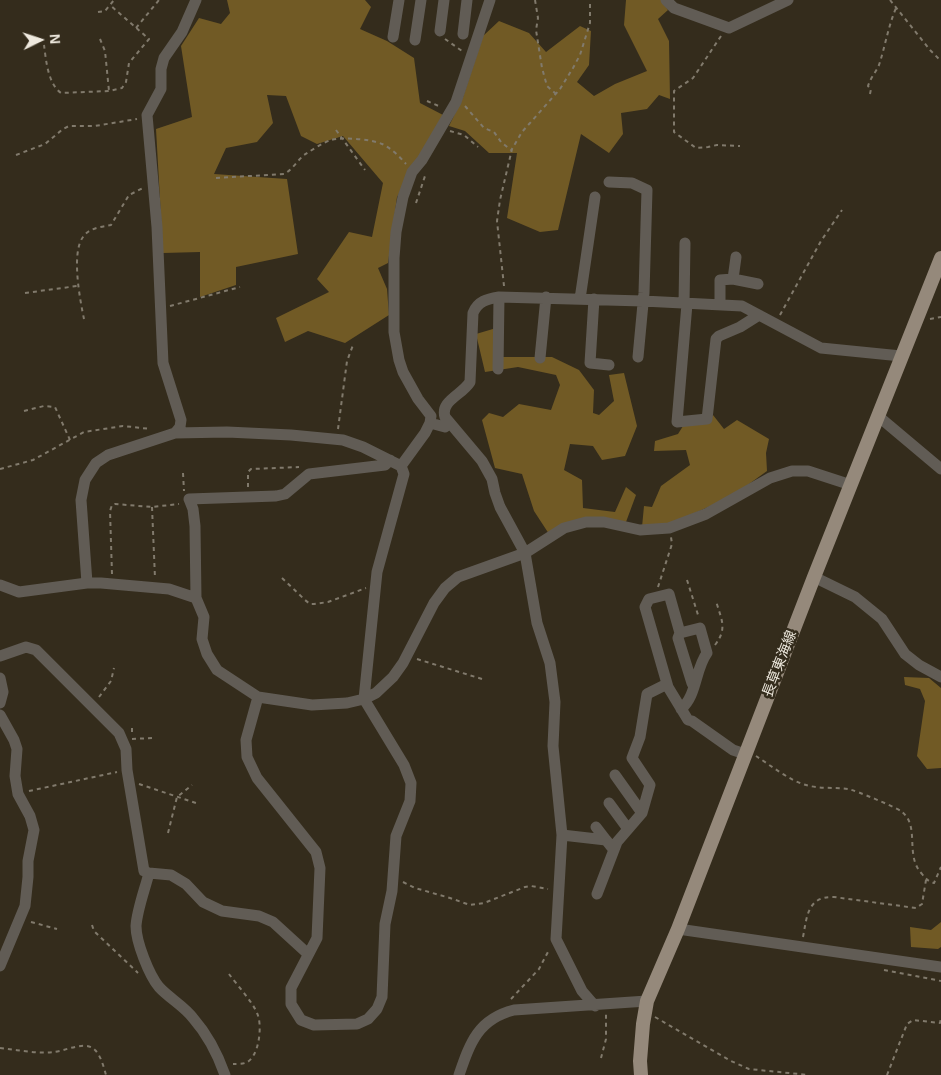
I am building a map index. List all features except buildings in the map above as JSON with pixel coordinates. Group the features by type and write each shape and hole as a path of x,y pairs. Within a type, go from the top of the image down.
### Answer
{"main road":[{"name":"長草東海線","path":"641,1075 640,1061 646,1006 678,929 814,577 941,258"}],"street":[{"path":"176,433 180,428 181,420 163,363 157,227 147,115 161,88 161,69 164,58 182,32 196,0"},
{"path":"393,37 399,0"},
{"path":"415,40 421,0"},
{"path":"439,34 444,0"},
{"path":"463,34 467,0"},
{"path":"401,466 426,433 431,416 418,399 398,360 394,332 396,232 403,197 412,172 422,160 457,101 490,0"},
{"path":"666,0 674,8 729,28 788,0"},
{"path":"609,182 632,182 647,190 643,301 638,357"},
{"path":"580,299 595,197"},
{"path":"685,243 686,304 677,422 707,419 716,339 759,315"},
{"path":"732,279 736,257"},
{"path":"720,305 720,280 732,279 758,284"},
{"path":"498,369 502,297"},
{"path":"600,1005 582,991 556,939 562,835 553,746 555,702 550,663 537,623 524,553 500,507 494,493 492,479 482,461 445,417 444,408 470,382 473,314 475,308 484,300 502,297 546,297 742,306 821,348 902,356"},
{"path":"540,358 546,297"},
{"path":"594,299 590,363 609,365"},
{"path":"878,416 941,469"},
{"path":"430,423 445,427 450,423"},
{"path":"88,583 82,500 85,480 96,463 108,454 176,433 227,432 337,439 363,447 401,466 404,474 377,572 364,700 404,765 411,783 410,802 396,836 394,878 385,924 382,997 377,1009 368,1019 357,1024 314,1025 301,1020 291,1004 290,988 317,938 320,868 316,852 256,778 247,757 246,740 258,697"},
{"path":"390,460 385,465 309,474 285,494 276,496 188,500 193,509 195,526 196,598 204,617 202,639 207,654 216,670 258,697 312,705 364,700 376,693 393,677 407,655 434,603 445,588 458,578 524,553 564,528 586,522 604,522 640,530 669,528 706,514 770,478 792,471 808,471 851,485"},
{"path":"814,577 856,597 882,619 905,654 919,665 941,677"},
{"path":"0,585 19,592 88,583 112,584 169,589 196,598"},
{"path":"694,684 692,683 678,638 680,633 668,594 649,599 646,607 667,684 681,709 688,720 733,750 746,753"},
{"path":"680,633 700,628 707,653 700,665 688,703 681,709"},
{"path":"0,656 26,647 36,650 119,733 126,749 127,776 144,871 171,875 186,884 203,902 222,911 259,916 273,922 308,954"},
{"path":"0,678 3,692 0,703"},
{"path":"597,894 617,842 642,813 650,785 632,758 640,737 647,694 667,684"},
{"path":"0,715 17,749 18,759 15,776 18,794 30,816 34,830 28,861 25,906 0,966"},
{"path":"615,776 642,813"},
{"path":"609,803 628,830"},
{"path":"596,827 614,850"},
{"path":"562,835 606,840"},
{"path":"149,873 136,924 141,949 150,973 159,986 192,1016 207,1038 223,1070"},
{"path":"678,929 941,967"},
{"path":"459,1075 468,1049 480,1028 491,1019 504,1013 514,1010 600,1005 646,1006"}],"path":[{"path":"98,12 105,11 114,0"},
{"path":"136,28 160,0"},
{"path":"534,0 538,18 536,30 542,68 547,86 556,94"},
{"path":"502,297 497,221 512,151 522,132 568,78 580,55 590,22 590,0"},
{"path":"890,0 941,61"},
{"path":"44,45 46,62 55,89 60,93 109,91 122,88 126,82 129,63 149,39 110,5"},
{"path":"870,94 871,89 868,86 870,79 878,68 896,8"},
{"path":"729,28 715,43 693,78 674,91 674,132 696,148 717,145 740,146"},
{"path":"439,34 471,58"},
{"path":"100,40 105,51 109,91"},
{"path":"457,101 484,128 494,132 501,142 512,151"},
{"path":"427,102 451,112"},
{"path":"16,155 45,144 69,126 117,123 147,115"},
{"path":"441,128 464,136 478,146"},
{"path":"336,130 365,170"},
{"path":"216,178 284,174 289,172 304,156 324,143 342,138 382,144 398,156 412,172"},
{"path":"416,203 426,171 422,160"},
{"path":"84,318 78,286 79,245 82,238 88,232 99,227 111,225 129,195 136,190 152,185"},
{"path":"775,323 821,241 842,210"},
{"path":"25,294 78,286"},
{"path":"160,309 240,286"},
{"path":"337,439 347,362 353,345"},
{"path":"24,411 44,406 55,407 70,440"},
{"path":"0,469 34,460 84,432 123,426 155,430 162,437"},
{"path":"242,498 248,489 248,472 251,469 299,467 309,474"},
{"path":"112,584 110,510 112,506 115,504 152,507 183,504 188,500 183,473"},
{"path":"152,507 155,588"},
{"path":"659,597 657,590 672,544 669,528"},
{"path":"282,578 305,600 314,604 328,602 360,589 376,589"},
{"path":"687,580 701,623 700,628"},
{"path":"707,653 720,638 724,628 716,601"},
{"path":"407,655 482,679"},
{"path":"92,707 111,681 114,668"},
{"path":"132,728 132,739 152,738"},
{"path":"746,753 800,784 854,790 901,811 910,822 912,829 912,848 916,866 927,879 934,883 941,867"},
{"path":"18,794 127,776 199,804"},
{"path":"168,833 178,797 192,785"},
{"path":"394,878 415,888 470,905 484,903 531,886 560,892"},
{"path":"801,947 808,911 815,902 827,897 834,897 916,908 922,904 927,879"},
{"path":"21,919 57,929"},
{"path":"92,925 94,931 134,971 141,975 150,973"},
{"path":"504,1013 506,1005 539,970 556,939"},
{"path":"223,1070 250,1060 260,1037 257,1012 230,974"},
{"path":"600,1005 606,1039 601,1058"},
{"path":"646,1006 731,1061 749,1069 809,1075"},
{"path":"887,1075 907,1024 913,1020 940,1023 941,1018"},
{"path":"0,1048 54,1052 82,1046 90,1047 95,1050 106,1075"}],"shaded area":[{"path":"227,0 365,0 371,7 360,29 387,41 414,58 420,103 445,116 397,197 388,263 378,268 387,289 389,315 345,343 308,331 285,342 276,318 329,292 317,279 349,232 372,237 383,183 343,136 317,144 301,136 286,96 267,95 273,123 257,142 226,148 214,174 287,179 298,254 236,267 236,285 200,297 200,252 163,253 156,129 192,117 181,46 199,18 221,24 230,13"},
{"path":"626,0 661,0 668,10 658,19 669,41 670,99 659,95 647,109 621,113 623,134 609,153 581,134 558,230 540,232 507,218 517,153 489,153 465,131 449,126 463,97 483,36 499,21 529,33 546,52 580,26 591,31 589,65 577,82 594,96 615,84 647,71 624,25"},
{"path":"503,326 502,357 552,357 579,370 594,390 593,413 599,415 614,401 609,375 624,373 637,426 625,456 602,460 593,446 570,444 564,470 582,480 583,508 615,512 626,487 636,495 626,522 589,518 549,534 534,511 522,474 495,468 482,420 489,413 503,417 519,404 551,410 560,385 556,375 518,367 485,372 476,334"},
{"path":"713,415 724,429 737,420 769,439 766,453 767,471 731,497 670,524 642,527 644,506 652,507 661,486 690,465 686,450 654,451 655,441 678,434 683,426 708,422"},
{"path":"904,677 929,678 941,688 941,768 927,769 917,756 925,701 920,689 905,685"},
{"path":"941,922 941,947 938,949 911,947 910,927 931,930"}]}
